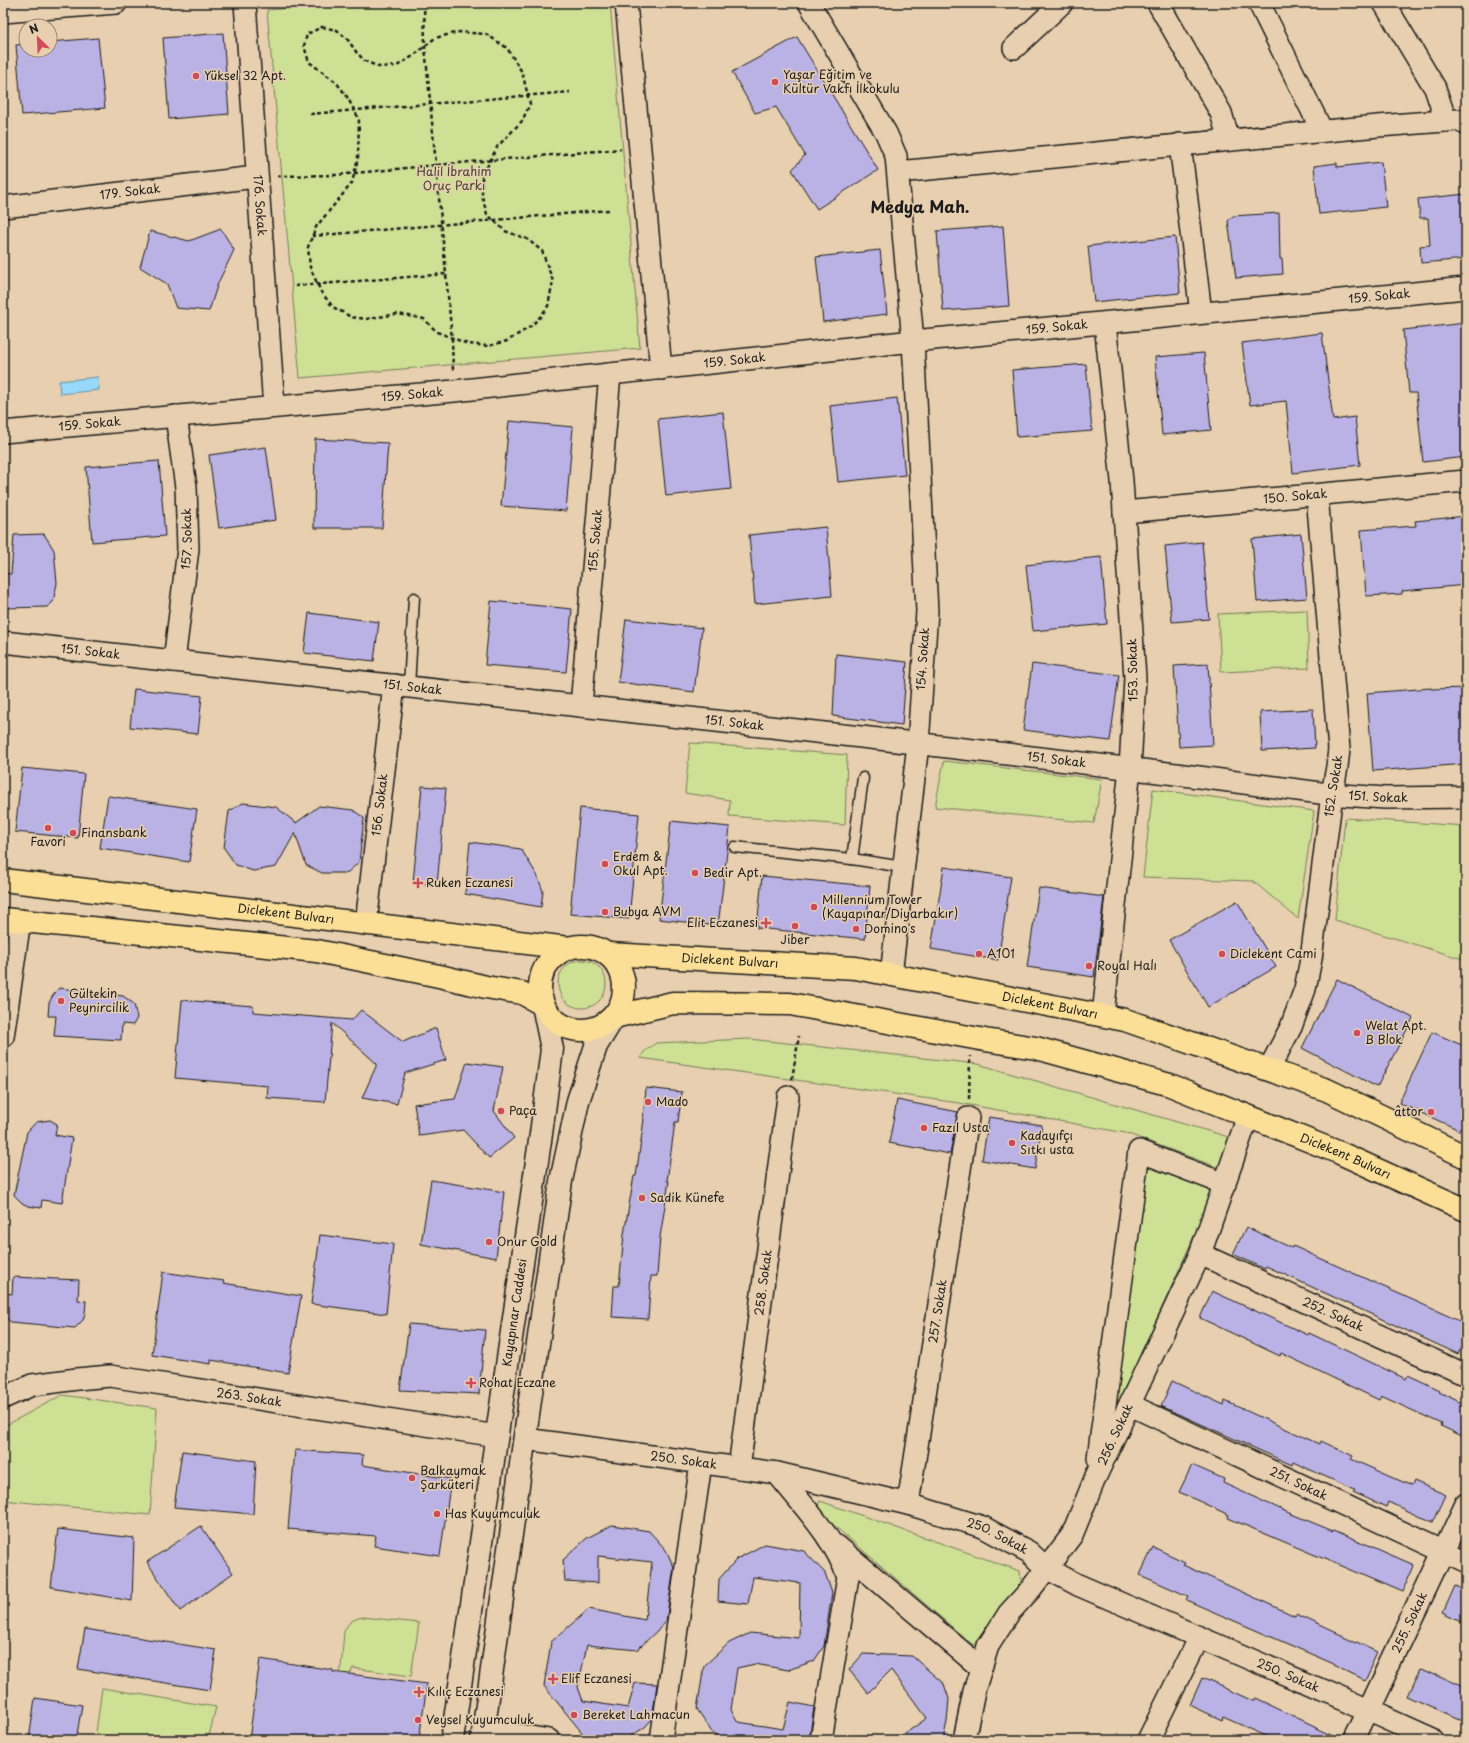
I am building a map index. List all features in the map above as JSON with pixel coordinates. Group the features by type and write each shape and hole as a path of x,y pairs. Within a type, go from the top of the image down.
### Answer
{"main road":[{"name":"Diclekent Bulvarı","path":"3,880 569,948"},
{"path":"12,920 317,951 439,976 486,988 522,993 543,1005"},
{"path":"483,1734 562,1173 578,1101 596,1046 622,1005 625,991 624,977 618,964 608,954 596,947 586,946 569,948 556,954 547,964 541,977 540,991 543,1005 551,1017 562,1025 575,1030 589,1030 602,1026 614,1017"},
{"name":"Diclekent Bulvarı","path":"608,954 856,968 1125,1020 1327,1090 1466,1157"},
{"name":"Diclekent Bulvarı","path":"614,1017 673,1003 790,1004 1036,1048 1170,1085 1340,1153 1466,1210"},
{"name":"Kayapınar Caddesi","path":"452,1740 541,1134 552,1049 543,1005"}],"street":[{"path":"15,8 116,3"},
{"name":"176. Sokak","path":"245,3 256,177 274,407"},
{"path":"626,3 661,369"},
{"name":"154. Sokak","path":"809,3 886,133 896,156 913,342 927,611 918,744 891,975"},
{"path":"1014,48 1062,3"},
{"path":"1158,3 1221,113 1228,140"},
{"path":"1260,3 1322,131"},
{"path":"898,172 1322,131 1456,122 1384,3"},
{"path":"1180,144 1201,313"},
{"name":"179. Sokak","path":"3,207 256,177"},
{"name":"159. Sokak","path":"3,432 454,391 913,342 1466,288"},
{"name":"153. Sokak","path":"1103,1015 1130,768 1135,678 1124,512 1105,324"},
{"name":"155. Sokak","path":"581,706 610,374"},
{"name":"157. Sokak","path":"174,661 188,549 186,486 176,416"},
{"name":"150. Sokak","path":"1124,512 1466,481"},
{"name":"152. Sokak","path":"1269,1070 1291,1027 1305,989 1311,958 1339,748 1317,495"},
{"name":"151. Sokak","path":"3,642 1130,768 1332,794 1384,798 1466,797"},
{"name":"156. Sokak","path":"366,924 402,686"},
{"path":"3,1037 12,920"},
{"name":"258. Sokak","path":"739,1468 788,1097"},
{"name":"256. Sokak","path":"964,1740 974,1691 988,1646 1009,1613 1072,1535 1096,1476 1200,1254 1248,1116"},
{"name":"257. Sokak","path":"908,1504 968,1118"},
{"path":"1096,1476 1139,1151 1225,1184"},
{"name":"252. Sokak","path":"1200,1254 1466,1375"},
{"name":"263. Sokak","path":"3,1398 32,1386 77,1379 110,1376 497,1436"},
{"name":"251. Sokak","path":"1130,1405 1466,1562"},
{"name":"250. Sokak","path":"525,1439 777,1473 908,1504 983,1528 1029,1552 1046,1568 1078,1585 1434,1740"},
{"path":"661,1740 701,1463"},
{"path":"777,1473 832,1542 981,1668"},
{"name":"255. Sokak","path":"1354,1740 1466,1504"},
{"path":"821,1740 848,1578 832,1542"},
{"path":"1148,1740 1198,1637"},
{"path":"483,1734 548,1740"}],"lane":[{"path":"402,686 414,598"},
{"path":"852,859 864,778"},
{"path":"735,847 852,859 903,867"}],"path":[{"path":"424,3 425,46 452,339 454,391"},
{"path":"322,27 337,30 348,40 356,53 378,67 397,66 425,46 435,38 459,32 486,34 507,48 522,72 530,104 522,121 497,147 482,177 482,196 487,214 493,220 505,231 527,239 542,251 553,281 548,306 541,316 530,326 508,341 488,346 468,344 452,339 437,332 424,318 398,314 366,319 351,317 333,307 316,284 310,267 308,247 316,227 352,183 358,158 359,119 346,95 336,82 309,62 304,46 307,34 322,27"},
{"path":"310,114 570,92"},
{"path":"256,177 336,175 592,150 640,148"},
{"path":"312,236 609,210"},
{"path":"295,286 446,274"},
{"path":"788,1097 799,1036"},
{"path":"968,1118 970,1056"}],"green space":[{"name":"Halil İbrahim Oruç Parkı","path":"352,3 610,3 640,348 300,378 267,10"},
{"path":"1307,610 1309,668 1221,672 1218,614"},
{"path":"690,743 847,755 845,825 729,816 730,800 685,793"},
{"path":"944,761 1102,779 1094,823 935,807"},
{"path":"1153,789 1314,811 1298,919 1253,881 1143,877"},
{"path":"1345,818 1466,826 1466,960 1335,920"},
{"path":"582,960 591,962 599,967 604,975 606,984 604,993 599,1001 591,1006 582,1008 573,1006 565,1001 560,993 558,984 560,975 565,967 573,962"},
{"path":"749,1039 978,1064 1232,1138 1222,1169 1126,1133 959,1103 640,1058 645,1051 656,1043"},
{"path":"1146,1160 1216,1187 1116,1410 1111,1409"},
{"path":"62,1395 157,1408 150,1515 3,1500 3,1427"},
{"path":"820,1501 1020,1571 1021,1583 973,1645 816,1510"},
{"path":"362,1617 419,1623 411,1676 353,1668 347,1680 340,1680 344,1632 351,1622"},
{"path":"102,1688 216,1707 208,1740 95,1740"}],"water":[{"path":"98,377 99,390 60,394 59,381"}],"building":[{"name":"Yüksel 32 Apt.","path":"223,33 229,114 169,119 163,38"},
{"path":"797,37 878,170 817,209 792,170 805,155 776,107 755,113 732,72"},
{"path":"98,38 105,108 22,115 16,45 18,45 18,58 58,58 58,41"},
{"path":"1381,162 1386,207 1319,214 1314,166 1337,163 1337,167"},
{"path":"1466,194 1466,259 1421,263 1420,246 1430,245 1428,218 1420,218 1418,199"},
{"path":"1279,213 1280,259 1282,259 1283,274 1236,278 1228,221 1233,216"},
{"path":"1003,226 1009,306 943,311 937,231"},
{"path":"221,229 234,250 218,283 209,311 176,308 167,284 140,267 150,231 189,241"},
{"path":"1175,237 1180,293 1094,302 1088,246"},
{"path":"880,250 887,314 823,322 816,257"},
{"path":"1466,323 1466,457 1423,462 1416,393 1409,393 1403,330"},
{"path":"1322,333 1333,420 1355,417 1360,465 1293,473 1286,401 1250,405 1242,343"},
{"path":"1204,353 1211,430 1162,435 1155,357"},
{"path":"1086,364 1092,431 1017,437 1012,370"},
{"path":"897,398 905,475 838,482 830,406"},
{"path":"723,412 731,489 666,496 658,419"},
{"path":"509,421 573,427 566,511 501,506"},
{"path":"315,439 388,443 382,528 314,528"},
{"path":"266,447 276,520 219,528 209,455"},
{"path":"159,461 165,536 92,542 86,467"},
{"path":"1466,516 1466,585 1402,591 1402,594 1366,596 1361,530 1416,526 1415,521"},
{"path":"826,527 832,596 755,604 749,535"},
{"path":"44,534 54,550 57,583 53,602 47,607 3,608 3,573 11,574 14,535"},
{"path":"1301,534 1307,598 1257,602 1252,539"},
{"path":"1202,542 1209,619 1172,622 1165,546"},
{"path":"1101,557 1107,624 1033,631 1026,565"},
{"path":"491,601 572,609 566,672 485,665"},
{"path":"309,613 379,622 374,661 304,653"},
{"path":"626,619 702,628 694,692 618,682"},
{"path":"836,654 907,662 902,725 833,716"},
{"path":"1032,664 1119,675 1110,741 1023,730"},
{"path":"1208,664 1213,745 1179,747 1174,666"},
{"path":"1431,688 1466,688 1466,764 1373,771 1367,693"},
{"path":"134,689 202,696 198,734 130,727"},
{"path":"1313,709 1315,748 1262,751 1260,712"},
{"path":"22,768 84,774 78,838 15,832"},
{"path":"422,786 446,788 437,885 413,883"},
{"path":"108,796 197,809 189,862 100,848"},
{"path":"243,803 276,807 296,823 319,806 353,810 364,818 359,862 347,873 322,873 306,865 295,833 276,867 253,871 236,865 224,848 229,811"},
{"name":"Erdem & Okul Apt.","path":"580,808 639,814 629,919 570,914"},
{"name":"Bedir Apt.","path":"671,821 730,827 718,926 659,919"},
{"path":"470,842 521,849 537,875 543,891 541,907 465,894"},
{"path":"944,867 1011,877 998,960 931,949"},
{"name":"Millennium Tower (Kayapınar/Diyarbakır)","path":"762,876 870,886 865,939 757,928"},
{"path":"1039,888 1104,897 1094,977 1027,967"},
{"name":"Diclekent Cami","path":"1237,901 1276,967 1208,1007 1169,940"},
{"name":"Welat Apt. B Blok","path":"1337,979 1413,1018 1377,1087 1302,1048"},
{"path":"59,988 123,996 134,1004 137,1018 133,1025 122,1024 121,1040 54,1036 56,1016 48,1016 49,1003"},
{"path":"182,1000 253,1006 253,1012 352,1020 361,1010 403,1042 436,1028 446,1060 405,1073 397,1104 362,1098 377,1064 332,1023 325,1102 267,1098 268,1086 175,1078"},
{"name":"Welat Apt. B Blok","path":"1432,1032 1466,1047 1466,1133 1399,1103"},
{"path":"467,1062 503,1067 494,1111 514,1138 489,1158 463,1130 419,1136 414,1104 455,1099"},
{"path":"646,1088 682,1092 678,1122 675,1122 667,1181 669,1181 660,1237 657,1276 651,1276 648,1319 612,1317 614,1286 619,1286 624,1234 634,1176 636,1176 644,1119"},
{"path":"897,1100 958,1112 950,1154 889,1143"},
{"path":"989,1117 1042,1125 1035,1169 982,1160"},
{"path":"50,1120 57,1124 55,1135 72,1138 62,1203 42,1200 41,1208 28,1206 22,1203 14,1195 27,1132 36,1122"},
{"path":"431,1180 504,1192 496,1258 421,1244"},
{"path":"1246,1227 1292,1248 1293,1246 1466,1324 1466,1337 1458,1354 1266,1266 1265,1269 1233,1254"},
{"path":"320,1235 393,1244 386,1314 311,1304"},
{"path":"163,1272 224,1281 223,1283 301,1296 288,1373 211,1360 211,1364 152,1355"},
{"path":"13,1277 79,1280 78,1300 86,1301 83,1320 75,1328 11,1322 3,1316 3,1293 12,1294"},
{"path":"1212,1291 1308,1335 1309,1333 1406,1379 1408,1375 1440,1390 1439,1392 1466,1405 1466,1438 1441,1426 1442,1424 1381,1396 1379,1400 1281,1353 1280,1356 1200,1318"},
{"path":"409,1324 485,1330 479,1394 400,1390"},
{"path":"1172,1381 1224,1405 1225,1401 1319,1444 1321,1441 1353,1456 1351,1459 1412,1486 1414,1481 1446,1495 1433,1523 1388,1502 1386,1507 1353,1492 1355,1490 1293,1462 1292,1465 1161,1406"},
{"path":"295,1450 363,1455 362,1465 451,1479 440,1556 374,1546 376,1536 288,1529"},
{"path":"182,1451 256,1461 253,1514 174,1507"},
{"path":"1192,1465 1224,1479 1223,1483 1289,1513 1333,1531 1334,1530 1414,1565 1402,1592 1228,1518 1229,1515 1179,1492"},
{"path":"612,1525 649,1531 666,1550 674,1567 666,1622 637,1650 587,1645 578,1687 583,1701 628,1708 635,1683 657,1684 652,1719 645,1727 625,1740 584,1735 544,1686 551,1642 589,1609 645,1620 652,1562 598,1556 598,1583 565,1581 563,1560 587,1538"},
{"path":"201,1526 233,1573 180,1611 147,1562"},
{"path":"58,1529 134,1538 132,1601 51,1587"},
{"path":"765,1544 804,1551 825,1573 832,1593 824,1646 814,1661 788,1670 755,1664 737,1668 731,1710 738,1722 783,1729 790,1702 814,1707 809,1740 724,1740 713,1733 697,1709 704,1666 729,1643 750,1633 799,1638 800,1583 753,1577 748,1604 718,1601 719,1579 737,1559"},
{"path":"1153,1547 1185,1562 1183,1565 1295,1616 1296,1614 1378,1652 1365,1680 1334,1664 1186,1600 1188,1596 1140,1575"},
{"path":"1455,1585 1466,1590 1466,1623 1443,1612"},
{"path":"85,1629 216,1650 210,1690 78,1669"},
{"path":"863,1654 912,1656 944,1684 949,1699 947,1722 943,1740 896,1740 927,1718 891,1670 868,1693 849,1670"},
{"path":"260,1659 333,1670 333,1672 427,1684 419,1740 249,1740"},
{"path":"1420,1668 1466,1689 1466,1722 1407,1696"},
{"path":"1202,1678 1253,1701 1255,1698 1342,1740 1275,1740 1223,1717 1222,1720 1190,1705"},
{"path":"35,1698 82,1705 76,1740 29,1740"}],"place":[{"name":"Yüksel 32 Apt.","path":"196,76"},
{"name":"Yaşar Eğitim ve Kültür Vakfı İlkokulu","path":"775,82"},
{"name":"Favori","path":"48,828"},
{"name":"Finansbank","path":"73,833"},
{"name":"Erdem & Okul Apt.","path":"605,864"},
{"name":"Bedir Apt.","path":"695,873"},
{"name":"Ruken Eczanesi","path":"418,883"},
{"name":"Millennium Tower (Kayapınar/Diyarbakır)","path":"814,907"},
{"name":"Bubya AVM","path":"605,912"},
{"name":"Elit Eczanesi","path":"766,923"},
{"name":"Jiber","path":"795,926"},
{"name":"Domino's","path":"856,929"},
{"name":"A101","path":"979,954"},
{"name":"Diclekent Cami","path":"1222,954"},
{"name":"Royal Halı","path":"1089,966"},
{"name":"Gültekin Peynircilik","path":"61,1001"},
{"name":"Welat Apt. B Blok","path":"1357,1033"},
{"name":"Mado","path":"648,1102"},
{"name":"Paça","path":"501,1111"},
{"name":"âttor","path":"1431,1112"},
{"name":"Fazıl Usta","path":"924,1128"},
{"name":"Kadayıfçı Sıtkı usta","path":"1012,1143"},
{"name":"Sadik Künefe","path":"642,1198"},
{"name":"Onur Gold","path":"489,1242"},
{"name":"Rohat Eczane","path":"471,1383"},
{"name":"Balkaymak Şarküteri","path":"412,1478"},
{"name":"Has Kuyumculuk","path":"437,1514"},
{"name":"Elif Eczanesi","path":"553,1679"},
{"name":"Kılıç Eczanesi","path":"419,1692"},
{"name":"Bereket Lahmacun","path":"574,1715"},
{"name":"Veysel Kuyumculuk","path":"418,1720"}],"district":[{"name":"Medya Mah.","path":"920,207"}]}
